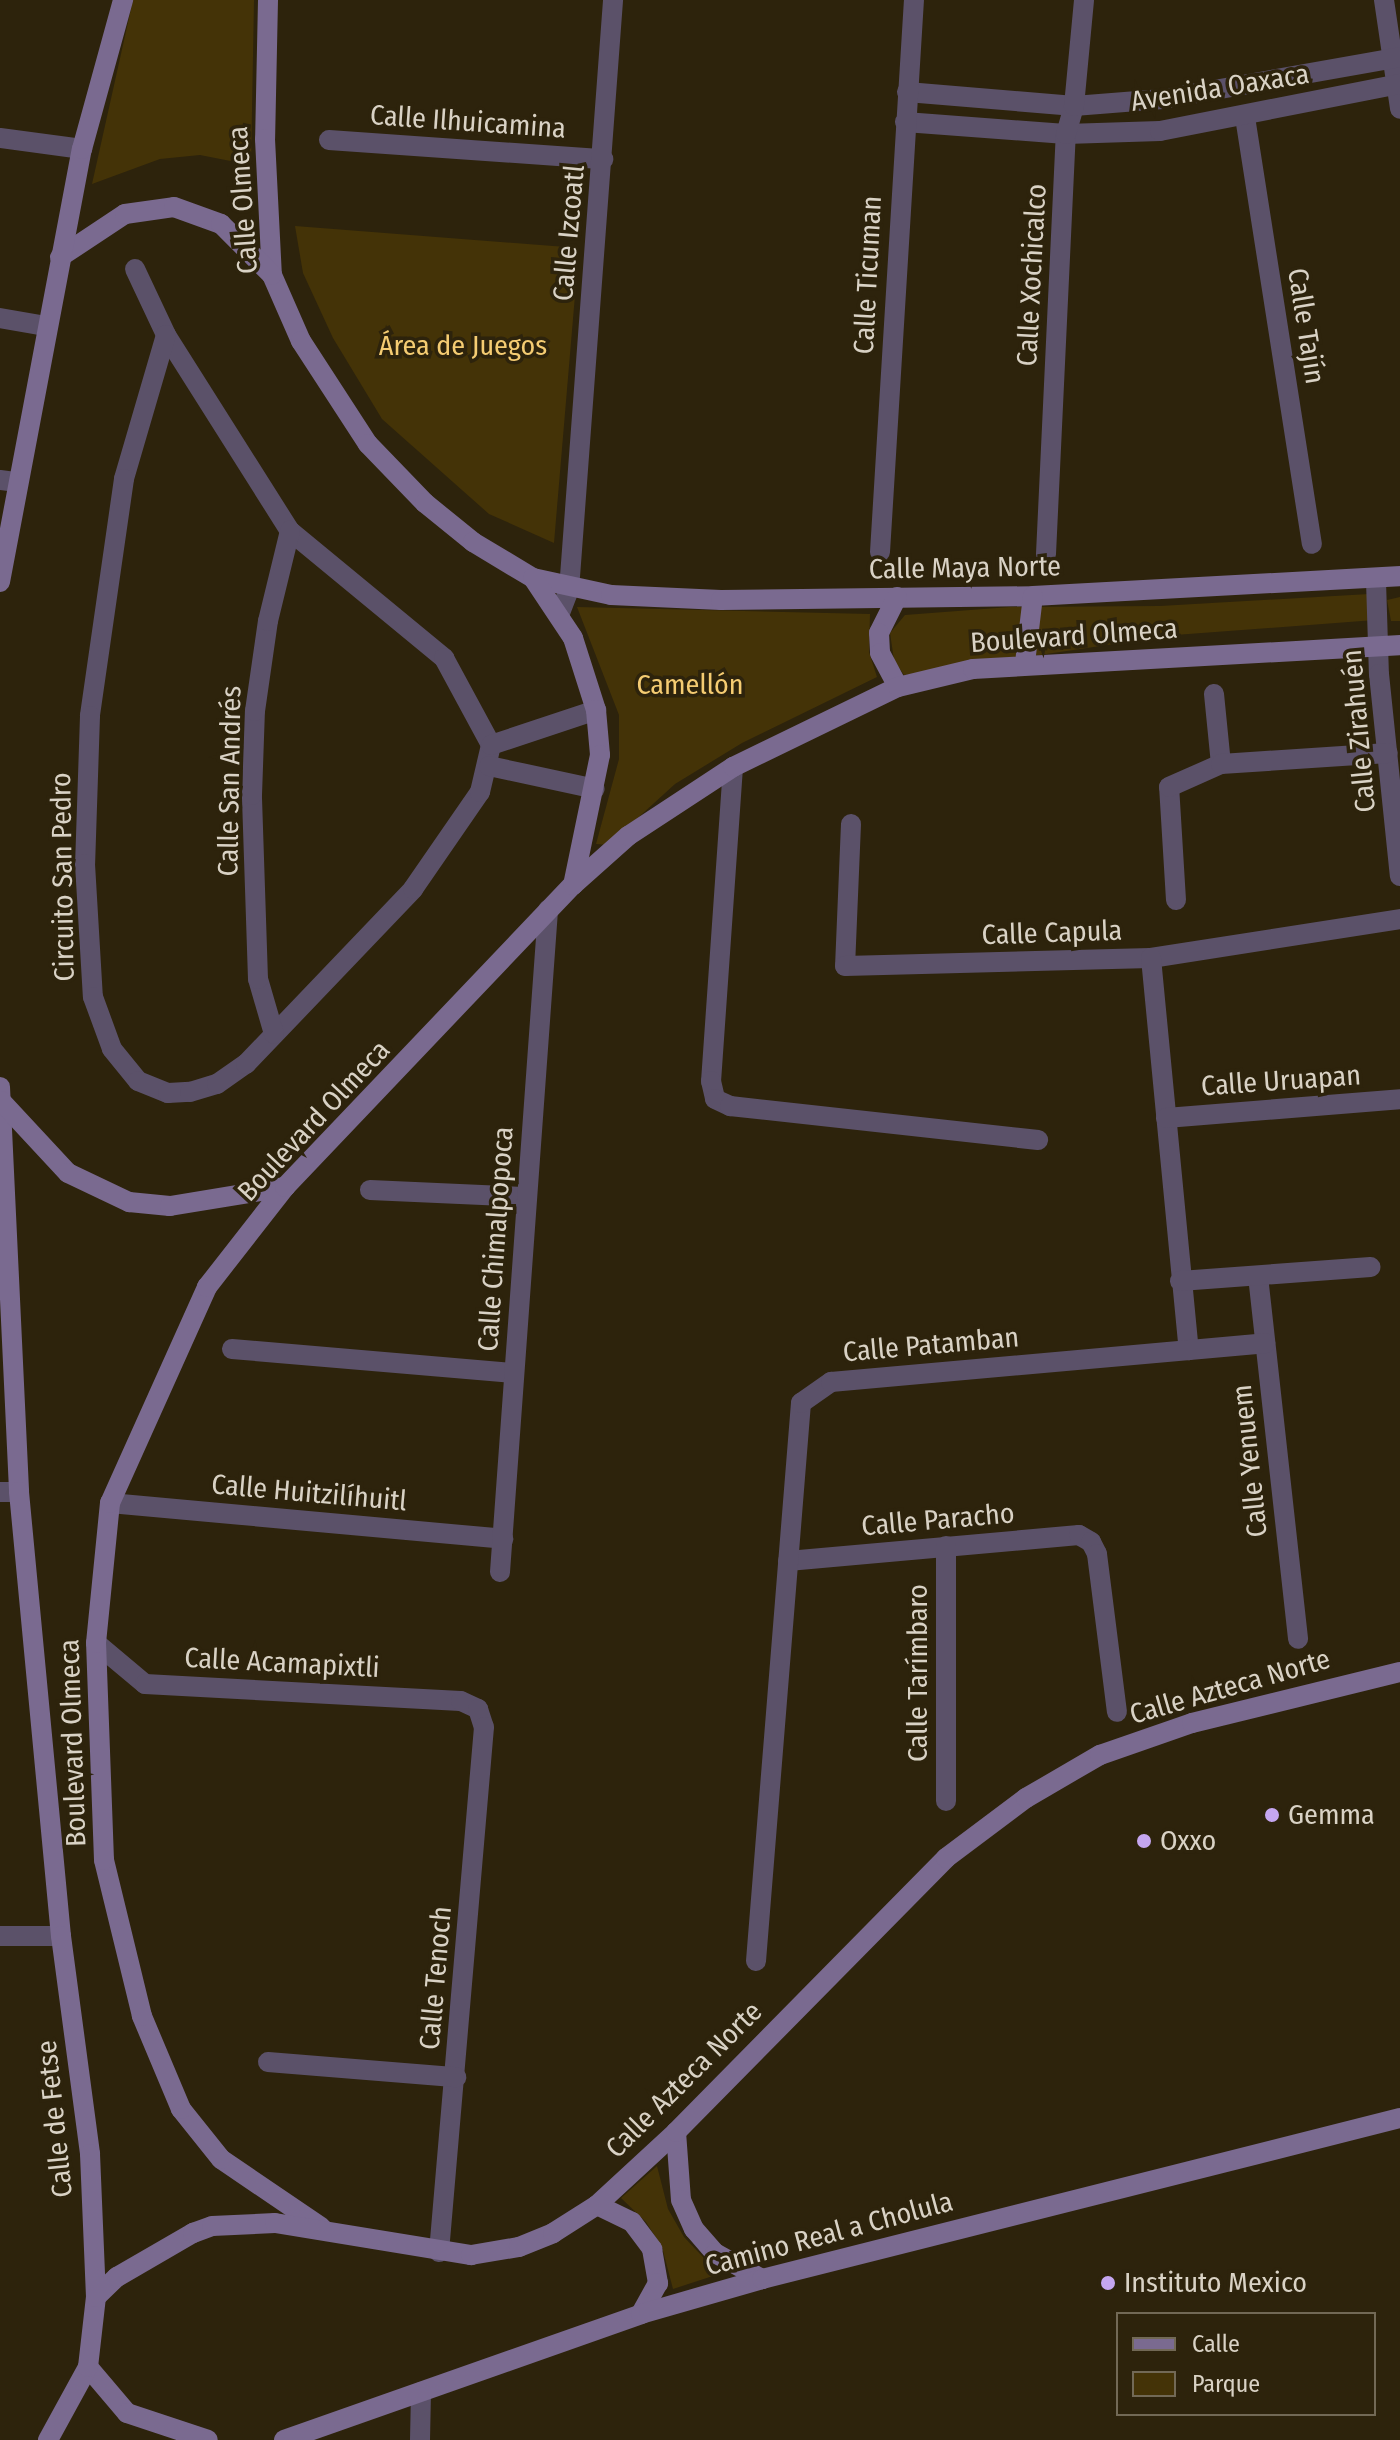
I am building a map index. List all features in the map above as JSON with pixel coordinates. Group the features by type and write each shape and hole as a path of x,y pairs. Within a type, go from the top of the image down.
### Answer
{"street":[{"path":"0,582 8,481 46,326 82,149 123,0"},
{"name":"Calle Olmeca","path":"268,0 265,139 272,275 301,341 368,444 425,503 473,542 533,578"},
{"name":"Calle Izcoatl","path":"560,613 569,590 613,0"},
{"name":"Calle Ticuman","path":"880,552 914,0"},
{"name":"Calle Xochicalco","path":"1046,554 1066,134 1074,106 1084,0"},
{"path":"1384,0 1398,57 1400,109"},
{"name":"Avenida Oaxaca","path":"907,92 1074,106 1163,99 1398,57"},
{"name":"Avenida Oaxaca","path":"905,122 1066,134 1160,131 1398,85"},
{"name":"Calle Tajín","path":"1245,117 1312,544"},
{"path":"0,138 82,149"},
{"name":"Calle Ilhuicamina","path":"329,140 603,159"},
{"path":"60,257 125,214 174,207 221,224 272,275"},
{"path":"135,269 166,335 290,531 444,658 491,745 596,710"},
{"path":"0,318 46,326"},
{"name":"Circuito San Pedro","path":"166,335 124,479 90,716 85,864 93,997 112,1049 138,1081 168,1093 217,1084 274,1034 413,889 458,831 489,766 491,745"},
{"name":"Calle San Andrés","path":"274,1034 258,979 252,795 255,711 268,621 290,531"},
{"name":"Calle Maya Norte","path":"533,578 569,590 721,600 1033,596 1376,581 1400,576"},
{"path":"533,578 560,613 596,710 600,755 573,885"},
{"name":"Calle Zirahuén","path":"1376,581 1390,645 1388,753 1400,876"},
{"path":"1025,663 1033,596"},
{"path":"897,597 879,633 880,653 898,687"},
{"name":"Boulevard Olmeca","path":"321,2227 221,2159 181,2109 142,2016 104,1860 96,1643 110,1503 144,1417 207,1287 285,1187 573,885 628,836 733,767 898,687 1025,663 1390,645"},
{"path":"1214,694 1221,764"},
{"path":"1176,900 1169,787 1221,764 1388,753"},
{"path":"489,766 595,789"},
{"path":"733,767 711,1081 715,1099 730,1106 1038,1140"},
{"name":"Calle Capula","path":"851,824 845,966 1151,958 1400,919"},
{"name":"Calle Chimalpopoca","path":"500,1572 548,910"},
{"path":"1151,958 1189,1350 1265,1343"},
{"path":"1,1094 68,1173 129,1202 170,1206 285,1187"},
{"path":"0,1936 61,1936 9,1492 1,1094"},
{"name":"Calle Uruapan","path":"1166,1118 1400,1099"},
{"path":"370,1190 527,1197"},
{"path":"1180,1281 1370,1267"},
{"name":"Calle Yenuem","path":"1258,1276 1298,1639"},
{"path":"232,1349 514,1373"},
{"name":"Calle Patamban","path":"756,1961 801,1403 812,1392 831,1382 1189,1350"},
{"name":"Calle Huitzilíhuitl","path":"110,1503 503,1539"},
{"name":"Calle Paracho","path":"788,1561 1079,1535 1091,1542 1117,1712"},
{"name":"Calle Tarímbaro","path":"946,1546 946,1801"},
{"name":"Calle Acamapixtli","path":"96,1643 145,1684 461,1701 478,1709"},
{"name":"Calle Azteca Norte","path":"96,2297 117,2277 212,2226 253,2222 321,2227 439,2252 471,2255 519,2247 597,2205 676,2132 946,1858 1026,1798 1100,1755 1192,1723 1400,1672"},
{"name":"Calle Tenoch","path":"439,2252 484,1727 478,1709"},
{"name":"Calle de Fetse","path":"61,1936 90,2154 96,2297"},
{"path":"268,2062 456,2077"},
{"name":"Camino Real a Cholula","path":"284,2440 641,2314 762,2279 1400,2118"},
{"path":"676,2132 681,2200 694,2229 715,2253 762,2279"},
{"path":"597,2205 632,2222 652,2249 658,2283 641,2314"},
{"path":"48,2440 88,2367 96,2297"},
{"path":"88,2367 127,2413 208,2440"},
{"path":"420,2440 421,2392"}],"green space":[{"path":"133,0 254,0 251,165 200,155 160,159 92,184"},
{"name":"Área de Juegos","path":"295,226 579,248 554,543 489,514 382,419 333,338 303,273"},
{"path":"1369,594 1375,620 1175,635 904,675 894,660 890,633 905,615 1010,607 1160,606"},
{"path":"1400,597 1400,621 1391,621 1387,600"},
{"name":"Camellón","path":"577,607 870,614 869,652 877,677 742,743 675,784 608,845 596,844 619,759 619,715"},
{"path":"657,2166 668,2209 684,2237 719,2274 673,2289 662,2247 646,2222 621,2198"}],"place":[{"name":"Gemma","path":"1272,1815"},
{"name":"Oxxo","path":"1144,1841"},
{"name":"Instituto Mexico","path":"1108,2283"}]}
